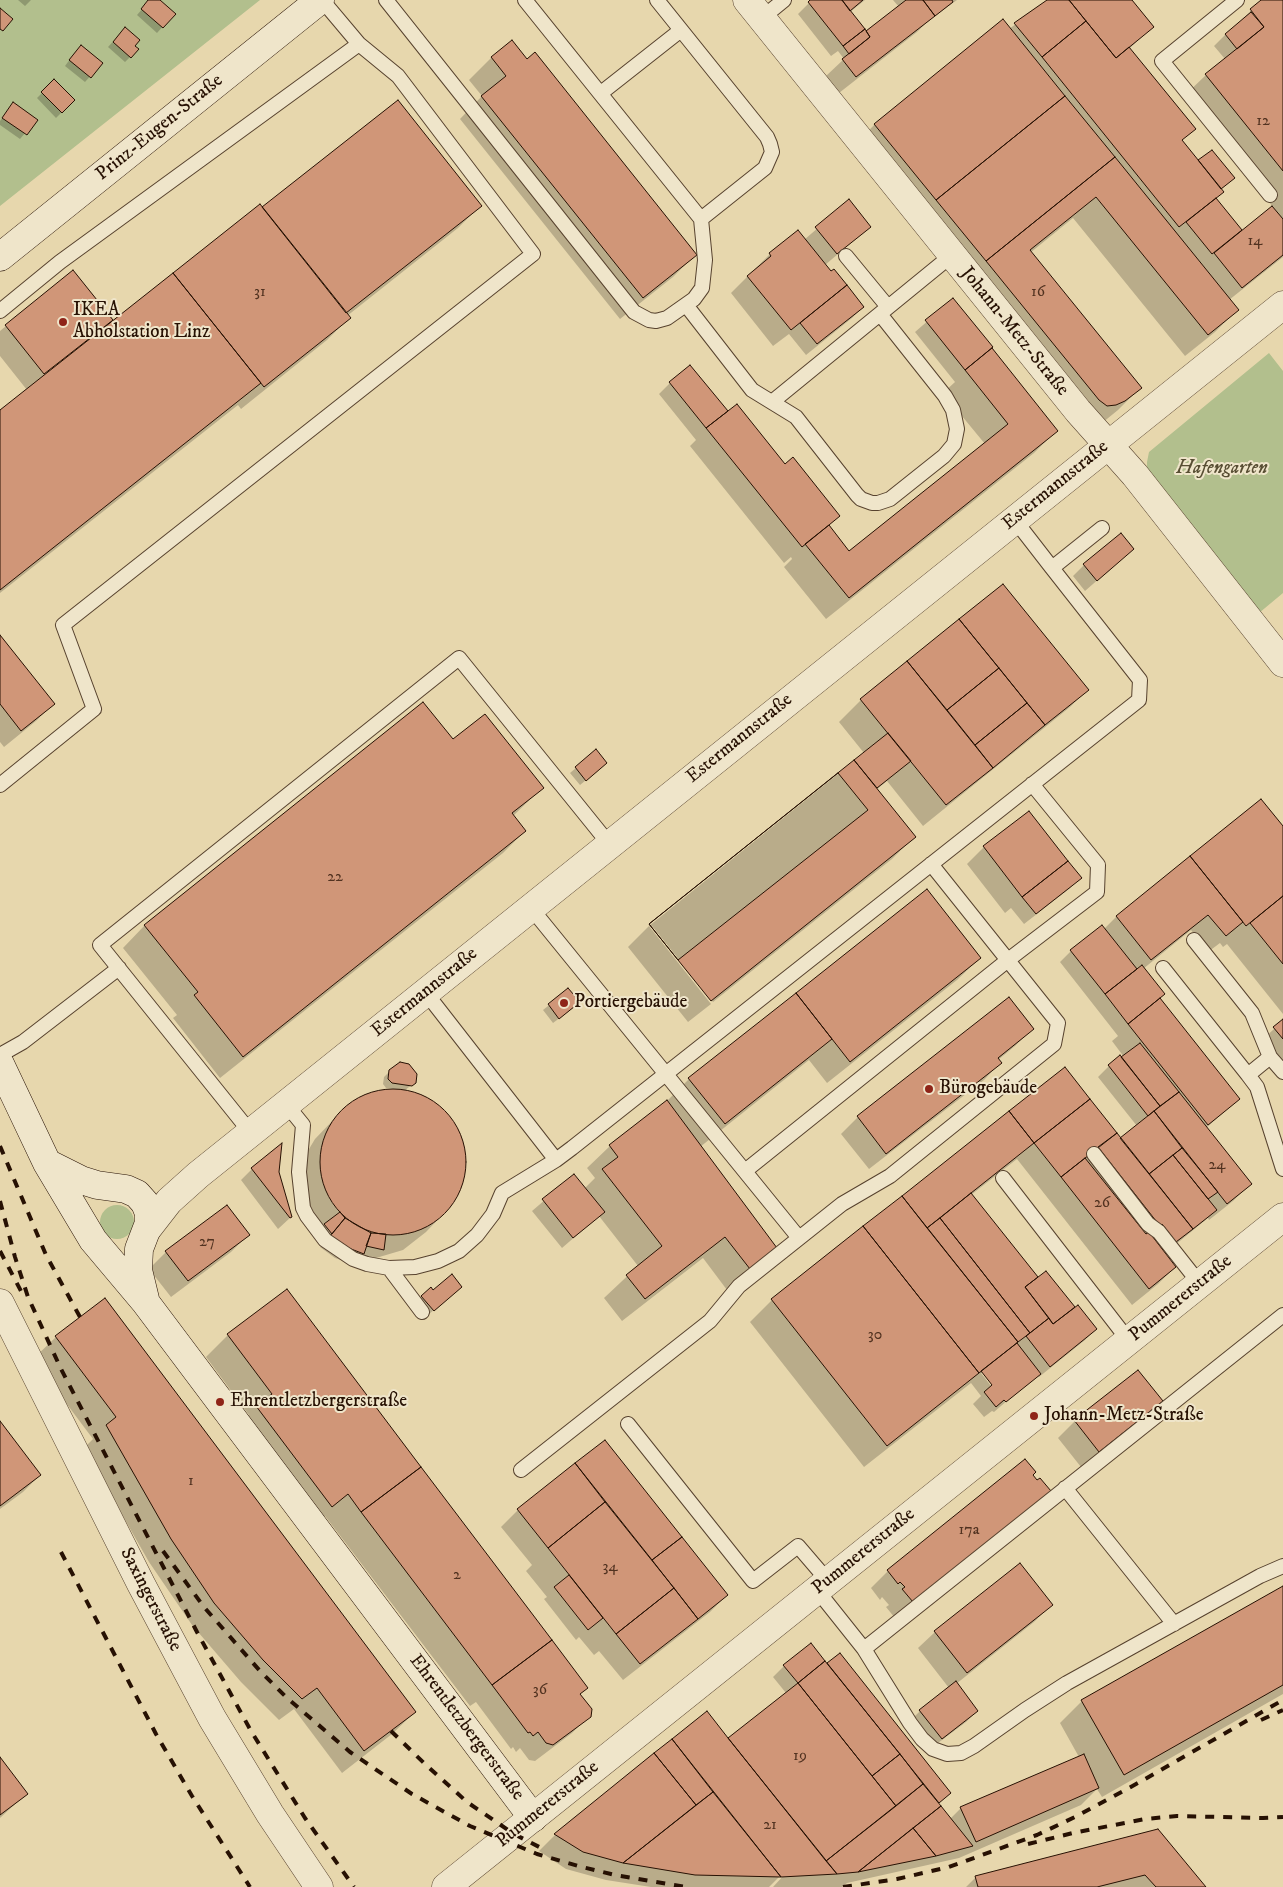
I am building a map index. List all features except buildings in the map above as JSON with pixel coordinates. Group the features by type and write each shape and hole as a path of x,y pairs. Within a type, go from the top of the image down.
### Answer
{"street":[{"name":"Prinz-Eugen-Straße","path":"0,257 321,0"},
{"name":"Johann-Metz-Straße","path":"754,9 1078,411 1135,475 1283,663"},
{"name":"Estermannstraße","path":"146,1234 169,1201 198,1175 1283,304"},
{"name":"Ehrentletzbergerstraße","path":"0,1064 47,1163 93,1239 146,1304 533,1818"},
{"name":"Ehrentletzbergerstraße","path":"47,1163 81,1180 121,1188 137,1194 145,1203 149,1218 146,1234 139,1249 138,1270 146,1304"},
{"name":"Estermannstraße","path":"121,1188 159,1187 198,1175"},
{"path":"121,1188 104,1190 91,1202 86,1212 86,1224 93,1239 104,1248 118,1251 130,1249 146,1234"},
{"name":"Pummererstraße","path":"446,1887 1283,1217"},
{"name":"Saxingerstraße","path":"3,1313 141,1584 212,1718 270,1814 319,1887"}],"lane":[{"path":"0,785 94,709 63,625 533,254 398,76 359,44 321,0"},
{"path":"386,0 634,312 643,318 656,321 662,320 673,315 686,305 698,293 703,282 704,260 701,219 526,0"},
{"path":"657,0 767,137 772,152 765,168 701,219"},
{"path":"754,9 784,0"},
{"path":"1237,0 1162,61 1270,195"},
{"path":"600,93 680,30"},
{"path":"0,311 60,262 359,44"},
{"path":"772,402 952,255"},
{"path":"686,305 752,390 796,417 861,499 872,503 885,502 944,456 956,439 957,423 953,410 945,396 846,256"},
{"path":"286,1104 303,1125 299,1172 302,1203 307,1216 325,1240 353,1259 389,1268 415,1267 438,1261 459,1251 477,1235 493,1214 502,1193 556,1160 1139,700 1140,680 1014,519"},
{"path":"1052,568 1102,528"},
{"path":"251,1133 100,945 459,658 610,845"},
{"path":"745,1172 1008,960 1096,892 1098,865 1032,784"},
{"path":"521,1470 710,1321 739,1286 799,1238 842,1204 890,1176 1054,1044 1058,1023 931,864"},
{"path":"531,908 799,1238"},
{"path":"1194,940 1252,1013 1270,1057 1283,1072"},
{"path":"0,1054 23,1042 119,968"},
{"path":"1163,968 1257,1087 1280,1145 1283,1169"},
{"path":"426,993 556,1160"},
{"path":"1248,1075 1270,1057"},
{"path":"1094,1154 1148,1224 1159,1232 1200,1284"},
{"path":"1003,1178 1129,1341"},
{"path":"389,1268 422,1312"},
{"path":"864,1649 1283,1315"},
{"path":"628,1424 753,1581 798,1546 910,1723 922,1739 933,1749 947,1754 961,1753 974,1746 1066,1683 1260,1576 1283,1566"},
{"path":"1065,1488 1174,1624"}],"green space":[{"path":"0,0 260,0 0,206"},
{"name":"Hafengarten","path":"1269,353 1283,371 1283,593 1259,613 1147,470 1147,462 1149,452"},
{"path":"117,1205 124,1206 129,1210 133,1215 133,1229 129,1234 124,1238 117,1239 110,1238 105,1234 101,1229 100,1222 101,1215 105,1210 110,1206"}],"railway":[{"path":"0,1146 46,1255 80,1317"},
{"path":"0,1201 28,1297 61,1369 197,1632 251,1731 305,1818 354,1887"},
{"path":"0,1251 22,1293"},
{"path":"163,1551 204,1607 260,1671 286,1697 350,1752 412,1794 470,1826 537,1854 615,1875 686,1887"},
{"path":"61,1552 156,1734 192,1796 250,1887"},
{"path":"843,1887 897,1879 949,1867 1037,1835 1138,1783 1283,1700"},
{"path":"1261,1720 1283,1710"},
{"path":"391,1731 467,1802 514,1834 545,1850"},
{"path":"1028,1844 1145,1819 1177,1816 1283,1817"}],"place":[{"name":"IKEA Abholstation Linz","path":"63,322"},
{"name":"Portiergebäude","path":"564,1003"},
{"name":"Bürogebäude","path":"929,1089"},
{"name":"Ehrentletzbergerstraße","path":"220,1402"},
{"name":"Johann-Metz-Straße","path":"1034,1416"}]}
